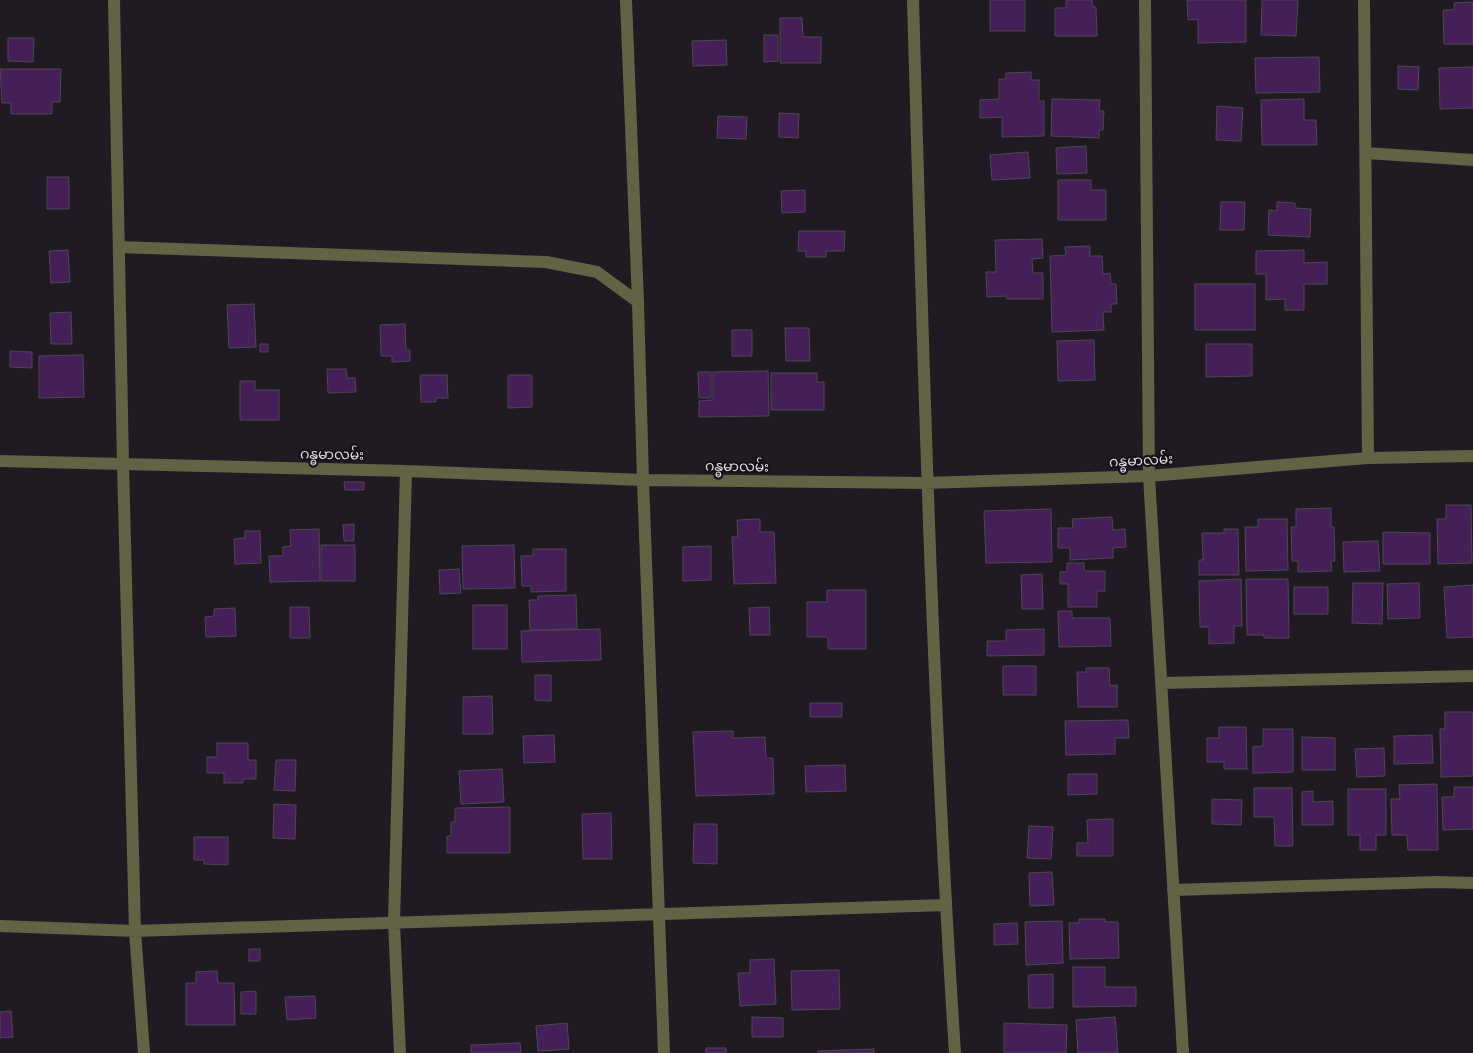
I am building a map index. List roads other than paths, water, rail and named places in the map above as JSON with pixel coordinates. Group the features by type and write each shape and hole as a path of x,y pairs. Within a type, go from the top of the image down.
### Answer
{"street":[{"path":"114,0 135,931 144,1053"},
{"path":"626,0 664,1053"},
{"path":"912,0 926,483 945,905 955,1053"},
{"path":"1145,0 1149,476 1184,1053"},
{"path":"1364,0 1368,458"},
{"path":"1366,153 1473,160"},
{"path":"119,247 546,262 597,272 638,302"},
{"name":"ဂန္ဓမာလမ်း","path":"0,461 406,471 643,480 926,483 1149,476 1368,458 1473,456"},
{"path":"400,1053 394,923 406,471"},
{"path":"1162,683 1473,676"},
{"path":"1173,890 1437,882 1473,883"},
{"path":"0,926 135,931 945,905"}]}
